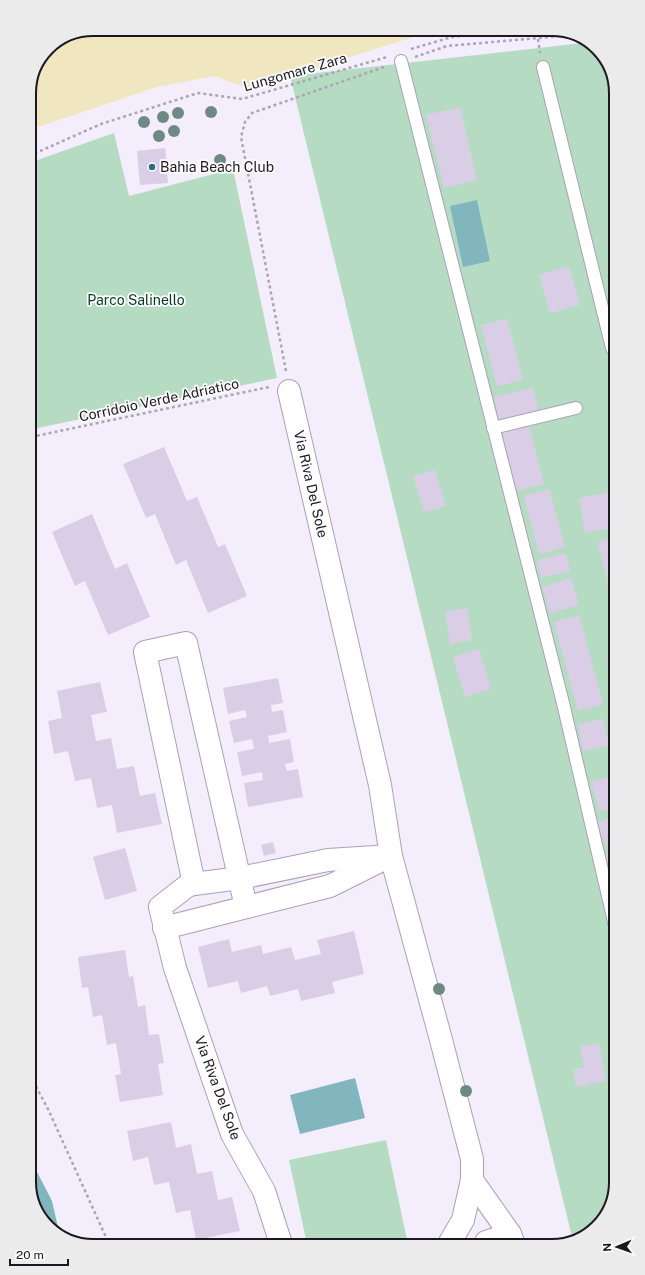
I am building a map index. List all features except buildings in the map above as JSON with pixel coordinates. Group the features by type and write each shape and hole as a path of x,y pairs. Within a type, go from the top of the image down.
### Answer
{"street":[{"name":"Via Riva Del Sole","path":"289,391 380,785 391,856 472,1158 472,1180 463,1220 452,1239"},
{"path":"194,884 145,652 186,643 246,907"},
{"name":"Via Riva Del Sole","path":"279,1239 264,1191 232,1134 175,968 160,907 187,886 194,884 240,878 328,860 391,856"},
{"path":"164,928 330,886 391,856"},
{"path":"472,1180 512,1238"}],"lane":[{"path":"400,56 563,703 609,900"},
{"path":"543,67 609,336"},
{"path":"493,428 576,408"}],"path":[{"name":"Lungomare Zara","path":"36,153 101,124 198,93 242,99 400,56 452,37 461,36"},
{"path":"538,39 559,37"},
{"path":"252,112 244,122 242,137 289,391"},
{"name":"Corridoio Verde Adriatico","path":"36,436 278,385 289,391"},
{"path":"36,1087 48,1109 107,1239"}],"green space":[{"path":"579,43 587,48 597,58 605,71 608,82 609,1182 606,1200 599,1214 584,1229 572,1236 290,76"},
{"name":"Parco Salinello","path":"114,133 129,196 233,169 277,378 36,428 36,161"},
{"path":"386,1140 407,1239 306,1239 289,1160"}],"sand":[{"path":"86,36 417,36 249,89 215,76 157,87 36,128 36,90 38,78 42,68 48,58 56,50 75,39"}],"water":[{"path":"477,200 490,261 463,267 450,206"},
{"path":"355,1078 365,1118 300,1134 290,1095"},
{"path":"36,1170 52,1201 58,1226 50,1219 40,1204 37,1193"}],"place":[{"name":"Bahia Beach Club","path":"152,167"}]}
